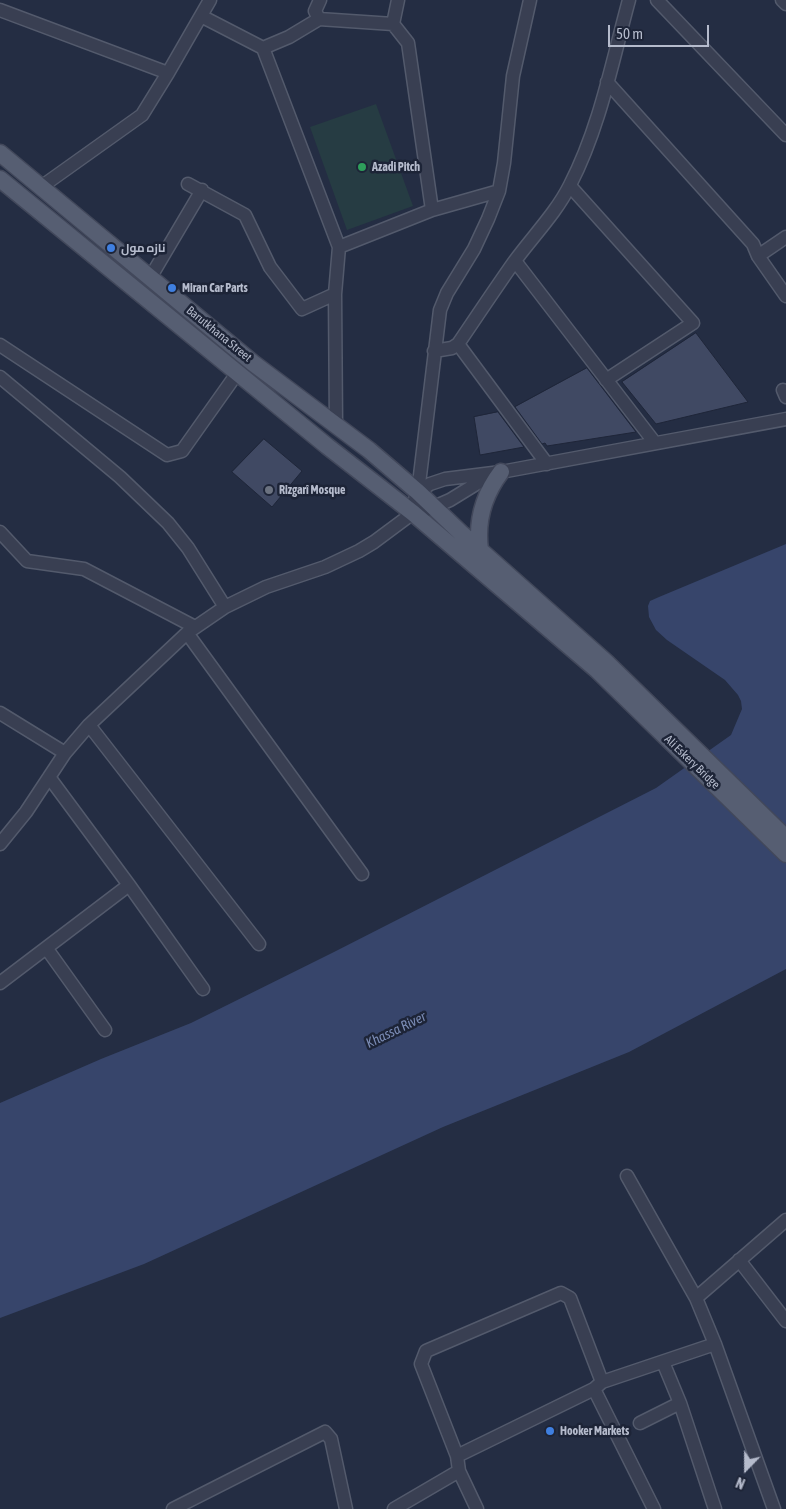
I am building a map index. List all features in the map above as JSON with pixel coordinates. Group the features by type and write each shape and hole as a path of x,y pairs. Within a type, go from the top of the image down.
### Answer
{"main road":[{"name":"Barutkhana Street","path":"0,153 253,362 369,450 418,492 602,666"},
{"name":"Barutkhana Street","path":"0,179 602,666"},
{"path":"355,467 369,450"},
{"path":"480,550 479,530 482,509 489,489 498,473"},
{"name":"Ali Eskery Bridge","path":"602,666 786,838"},
{"name":"Ali Eskery Bridge","path":"602,666 786,854"}],"street":[{"path":"41,187 142,115 210,0"},
{"path":"319,19 315,11 320,0"},
{"path":"393,24 398,0"},
{"path":"413,513 414,502 418,492 440,310 474,249 498,191 504,163 513,76 530,0"},
{"path":"434,351 449,349 458,344 515,261 558,206 570,186 590,139 629,0"},
{"path":"657,0 786,135"},
{"path":"782,0 786,4"},
{"path":"0,10 168,73"},
{"path":"201,16 263,48 339,247 335,294 336,426"},
{"path":"263,48 289,37 319,19 393,24 408,43 432,210"},
{"path":"607,82 753,244 758,256 786,296"},
{"path":"188,184 245,215 270,267 302,309 335,294"},
{"path":"570,186 693,324 606,380"},
{"path":"150,278 202,190"},
{"path":"339,247 432,210 498,191"},
{"path":"758,256 786,237"},
{"path":"515,261 654,443"},
{"path":"458,344 547,464"},
{"path":"0,345 167,454 182,451 238,372"},
{"path":"0,377 120,477 168,523 188,548 225,607"},
{"path":"418,492 430,484 445,479 498,473 786,419"},
{"path":"0,844 26,812 65,753 89,725 191,630 225,607 266,587 325,567 350,556 374,542 413,513 434,508 498,473"},
{"path":"0,532 27,561 84,569 191,630 362,874"},
{"path":"0,713 65,753"},
{"path":"89,725 259,944"},
{"path":"49,776 130,885 203,989"},
{"path":"0,983 130,885"},
{"path":"47,949 105,1030"},
{"path":"627,1176 696,1298 715,1344 769,1508"},
{"path":"696,1298 786,1220"},
{"path":"739,1260 786,1321"},
{"path":"478,1509 459,1471 457,1456 421,1364 426,1351 561,1293 570,1298 598,1386 654,1509"},
{"path":"457,1456 598,1386 715,1344"},
{"path":"663,1362 680,1403 715,1509"},
{"path":"640,1422 680,1403"},
{"path":"173,1509 325,1432 331,1439 346,1509"},
{"path":"394,1509 459,1471"}],"shaded area":[{"name":"Azadi Pitch","path":"376,104 413,206 347,230 310,127"}],"water":[{"name":"Khassa River","path":"786,544 786,969 629,1052 443,1127 144,1264 0,1318 0,1103 101,1059 191,1023 334,952 656,788 731,735 742,709 738,695 725,680 667,640 656,630 649,617 648,606 650,601"}],"building":[{"path":"696,333 748,402 656,424 622,382"},
{"path":"587,368 636,432 547,446 545,443 542,444 515,407"},
{"path":"498,412 524,447 480,455 474,417"},
{"name":"Rizgarî Mosque","path":"264,439 302,471 272,507 232,472"}],"place":[{"name":"Azadi Pitch","path":"362,167"},
{"name":"نازه مول","path":"111,248"},
{"name":"Miran Car Parts","path":"172,288"},
{"name":"Rizgarî Mosque","path":"269,490"},
{"name":"Hooker Markets","path":"550,1431"}]}
